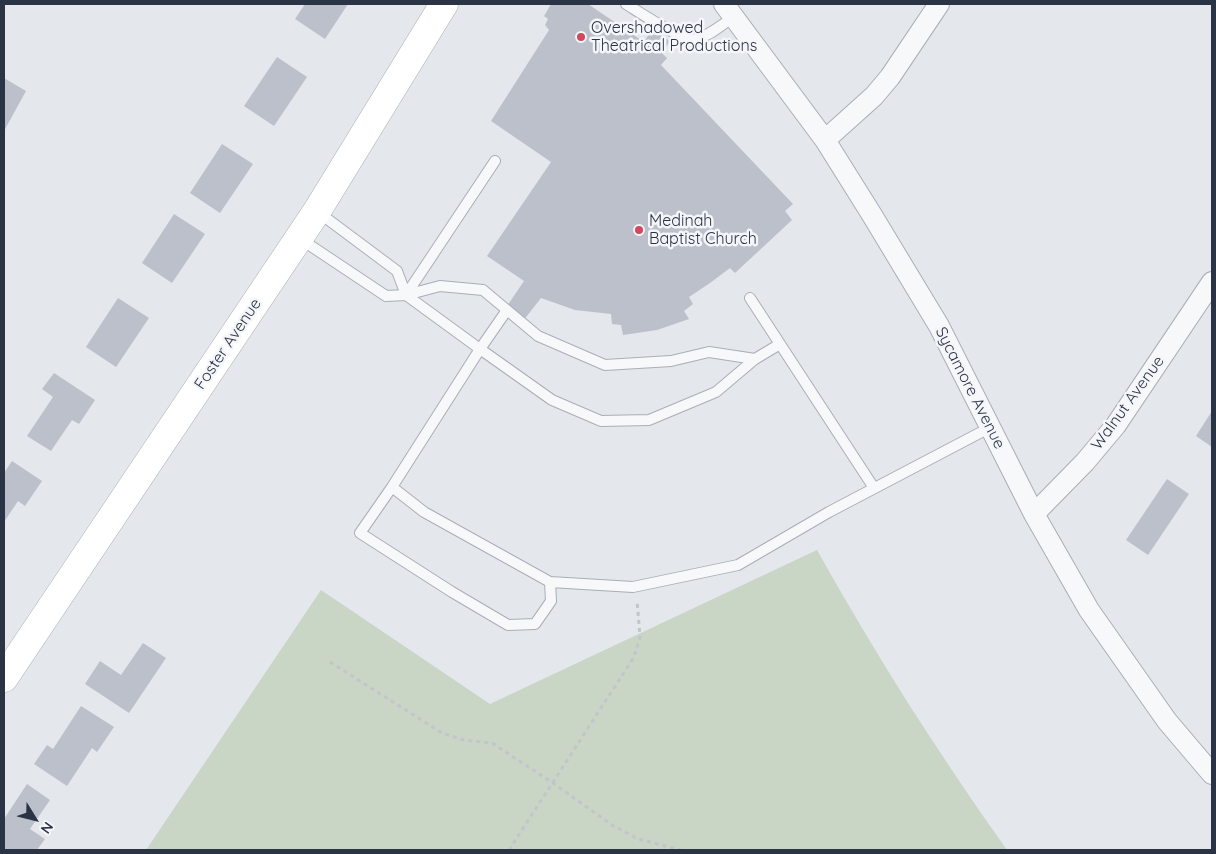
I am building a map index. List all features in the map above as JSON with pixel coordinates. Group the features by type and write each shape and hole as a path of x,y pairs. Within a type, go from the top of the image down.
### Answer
{"street":[{"name":"Foster Avenue","path":"4,678 317,211 444,4"},
{"path":"825,140 874,96 890,77 939,4"},
{"name":"Sycamore Avenue","path":"729,10 825,140 939,326 1034,514 1089,610 1167,721 1212,774"},
{"name":"Walnut Avenue","path":"1034,514 1116,426 1212,282"}],"lane":[{"path":"626,4 682,37 694,40 708,34 729,10"},
{"path":"406,295 495,161"},
{"path":"317,211 398,271 406,295 552,400 601,420 649,420 716,392 756,359 780,344"},
{"path":"299,238 386,296 406,295 440,286 483,290 538,336 605,365 671,361 709,352 756,359"},
{"path":"750,298 874,488"},
{"path":"507,310 480,349 392,488 360,533 452,592 508,625 534,624 551,601 550,582"},
{"path":"392,488 424,512 550,582 636,586 738,565 829,512 991,427"}],"path":[{"path":"509,850 634,657 640,637 636,586"},
{"path":"330,662 442,733 464,740 492,743 612,825 638,839 681,850"}],"green space":[{"path":"817,550 861,627 908,703 956,777 1007,850 146,850 321,590 490,704"}],"building":[{"path":"305,4 348,4 325,39 295,19"},
{"path":"551,4 588,4 644,42 652,29 670,41 662,53 667,58 661,65 793,204 785,211 792,220 735,273 730,268 689,297 693,304 684,311 689,319 657,330 623,335 621,325 612,324 611,314 575,310 541,298 523,321 505,309 524,281 487,256 551,162 491,121 549,30 545,25 548,19 544,16"},
{"path":"277,57 307,77 274,126 244,106"},
{"path":"4,78 26,91 4,131"},
{"path":"222,144 253,164 220,213 190,193"},
{"path":"174,214 205,234 172,283 142,263"},
{"path":"118,298 149,318 116,367 86,347"},
{"path":"54,373 95,400 79,424 72,420 51,451 27,436 53,397 42,389"},
{"path":"1212,411 1212,447 1196,436"},
{"path":"12,461 42,481 25,506 18,501 4,522 4,473"},
{"path":"1167,479 1189,494 1148,555 1126,540"},
{"path":"143,643 166,658 129,713 85,684 100,661 121,675"},
{"path":"81,706 114,727 97,752 92,748 67,786 34,764 47,745 53,749"},
{"path":"27,784 50,800 30,829 45,839 37,850 4,850 4,819"}],"place":[{"name":"Overshadowed Theatrical Productions","path":"581,37"},
{"name":"Medinah Baptist Church","path":"639,230"}]}
